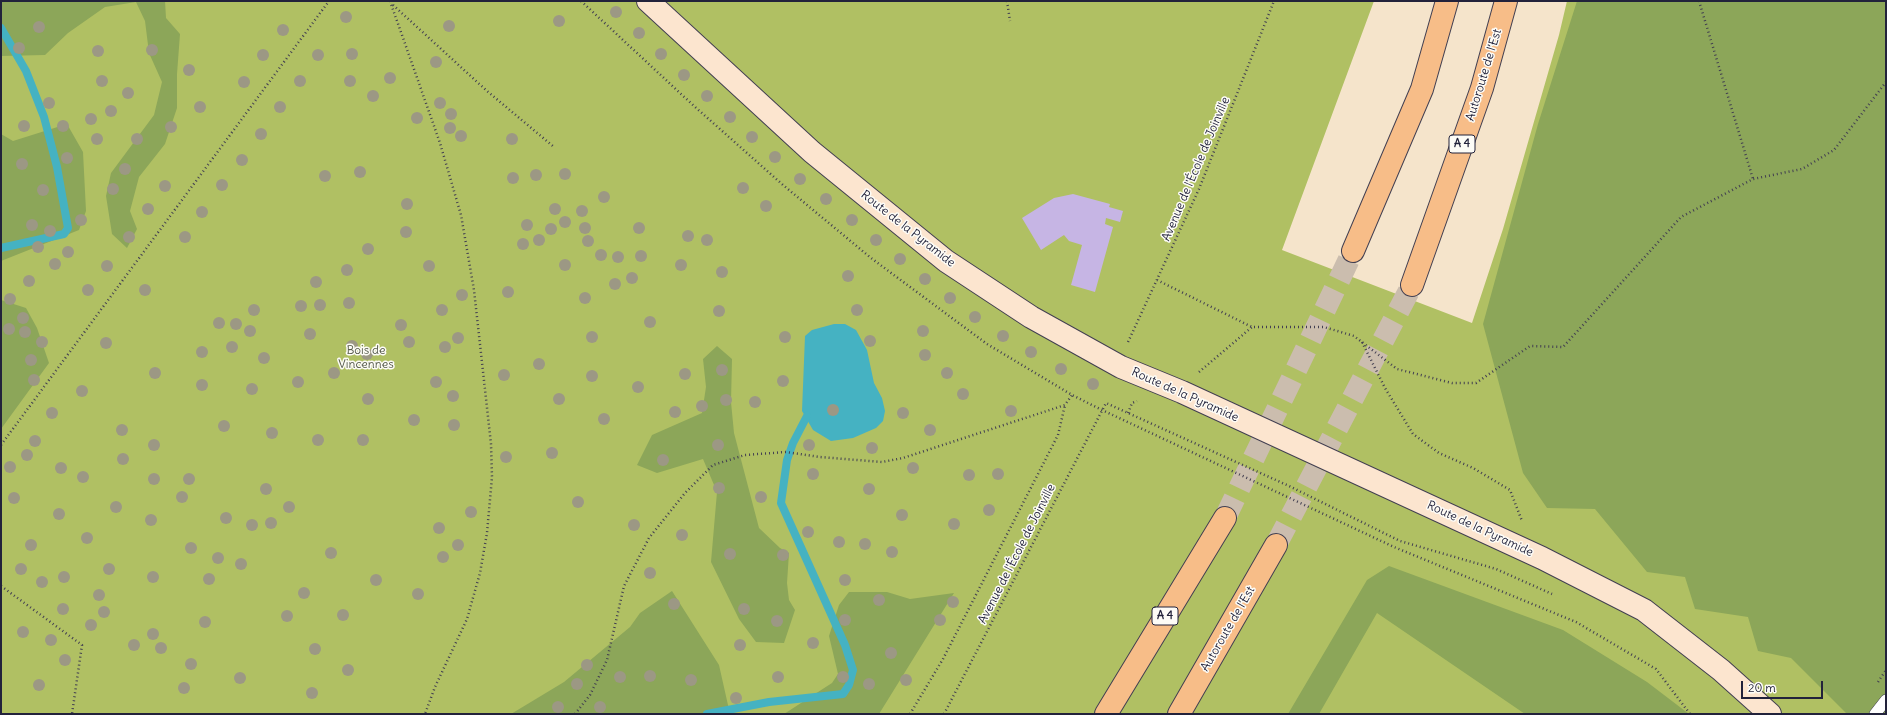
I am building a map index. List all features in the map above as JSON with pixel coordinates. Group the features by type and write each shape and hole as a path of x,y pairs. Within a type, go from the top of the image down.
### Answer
{"highway":[{"path":"1353,251 1422,89 1447,1"},
{"name":"Autoroute de l’Est","path":"1412,285 1482,88 1506,1"},
{"name":"A 4","path":"1106,714 1225,518"},
{"name":"Autoroute de l’Est","path":"1179,714 1276,545"}],"street":[{"name":"Route de la Pyramide","path":"648,1 812,152 946,261 1031,317 1122,367 1176,389 1535,554 1644,610 1721,670 1770,714"}],"lane":[{"path":"1875,714 1886,700"}],"path":[{"path":"1,445 329,1"},
{"path":"390,1 416,80 440,143 460,216 474,290 491,444 492,477 487,533 479,580 467,619 435,687 425,714"},
{"path":"1007,1 1010,21"},
{"name":"Avenue de l'École de Joinville","path":"1128,342 1199,189 1274,1"},
{"path":"1699,1 1753,179"},
{"path":"392,5 487,91 554,147"},
{"path":"1157,280 1252,327 1324,326 1354,336 1397,369 1452,383 1476,383 1530,346 1563,347 1681,217 1753,179 1802,168 1834,150 1886,82"},
{"path":"1197,374 1252,327"},
{"path":"1362,342 1385,388 1413,434 1439,453 1473,468 1510,490 1523,523"},
{"path":"910,714 943,659 1058,436 1065,405 1072,395"},
{"name":"Avenue de l'École de Joinville","path":"944,714 1106,403 1289,486 1400,541 1496,569 1558,596"},
{"path":"575,714 590,695 607,660 624,586 649,538 685,493 714,465 745,455 786,452 820,457 882,462 903,458 1065,405"},
{"path":"1,586 82,645 72,714"}],"green space":[{"name":"Bois de Vincennes","path":"1,1 1374,1 1282,250 1472,323 1503,229 1559,35 1567,1 1886,1 1886,714 1,714"},
{"path":"1,1 165,1 166,18 180,34 177,74 177,108 165,144 139,177 130,211 137,229 127,248 112,234 106,196 111,173 154,115 162,82 149,53 145,21 136,2 105,7 68,33 45,55 1,56"},
{"path":"1577,1 1886,1 1886,714 1847,714 1791,658 1758,651 1748,617 1695,609 1685,577 1647,572 1595,509 1547,508 1523,473 1483,324 1538,124"},
{"path":"67,124 83,152 86,211 79,230 1,261 1,134 13,141"},
{"path":"1,300 26,308 37,328 49,363 1,429"},
{"path":"717,346 732,359 731,402 734,433 759,528 780,548 789,553 787,583 789,600 795,610 784,643 756,642 739,619 711,562 717,492 703,459 657,473 637,465 652,435 702,413 706,387 703,359"},
{"path":"1389,566 1563,630 1647,682 1689,714 1525,714 1377,613 1319,714 1288,714 1367,580"},
{"path":"672,591 719,665 730,714 511,714 564,682 630,627 640,613"},
{"path":"849,592 887,592 910,599 954,593 879,714 784,714 832,683 838,674 829,636 839,605"}],"water":[{"path":"834,324 845,324 856,330 867,350 874,383 882,398 885,411 883,421 876,428 853,438 831,441 813,430 802,411 805,336 812,330"}],"building":[{"path":"1073,194 1110,204 1109,207 1123,211 1120,222 1106,218 1105,224 1113,227 1095,292 1071,285 1082,245 1069,241 1064,235 1041,250 1022,218 1054,198"}],"waterway":[{"path":"1,28 26,71 44,117 57,167 68,228 64,234 1,248"},
{"path":"707,714 769,702 843,694 849,685 853,670 845,645 781,503 787,460 793,443 807,416"}],"tunnel":[{"path":"1225,518 1353,251"},
{"path":"1276,545 1412,285"}]}
